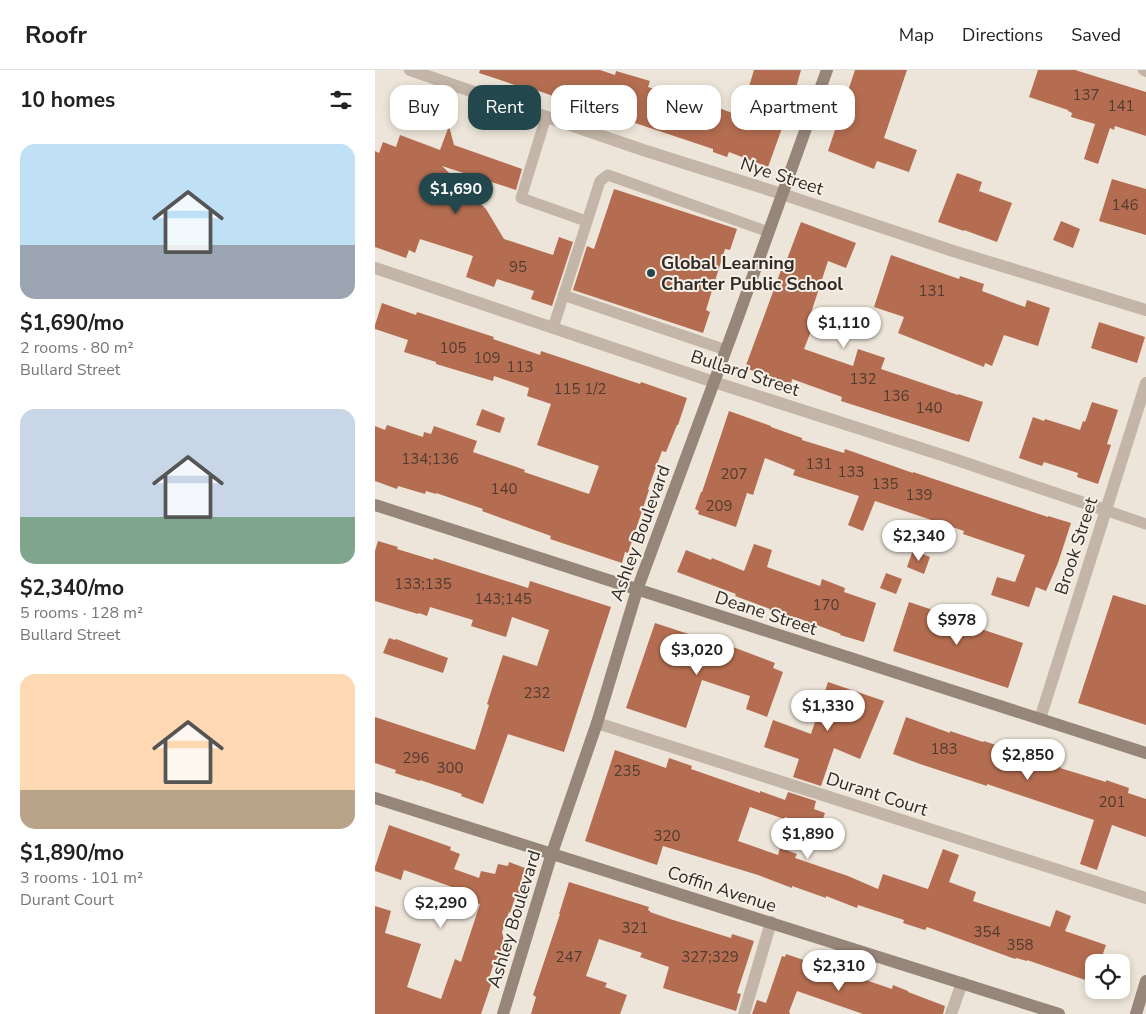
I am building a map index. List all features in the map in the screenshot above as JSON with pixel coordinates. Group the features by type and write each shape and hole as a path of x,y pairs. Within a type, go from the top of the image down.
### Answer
{"main road":[{"name":"Ashley Boulevard","path":"503,1014 552,853 597,723 637,590 827,70"},
{"name":"Deane Street","path":"375,505 1146,753"},
{"name":"Coffin Avenue","path":"375,798 1059,1014"},
{"path":"1135,1014 1146,981"}],"street":[{"name":"Nye Street","path":"410,70 643,150 953,251 1146,310"},
{"name":"Bullard Street","path":"375,268 714,382 945,456 1105,510"},
{"name":"Brook Street","path":"1040,719 1146,383"},
{"name":"Durant Court","path":"597,723 1146,898"},
{"path":"744,1014 771,922"},
{"path":"951,1014 962,983"}],"lane":[{"path":"546,117 521,198 587,221"},
{"path":"553,328 600,181 608,175 769,232"},
{"path":"563,295 725,350"},
{"path":"1105,510 1146,524"}],"building":[{"path":"480,70 600,70 615,75 616,71 650,81 647,85 647,127 637,124 637,85 551,85 551,95 541,92 541,85 515,85 479,73"},
{"path":"754,70 801,70 797,85 749,85"},
{"path":"855,70 907,70 884,138 917,150 909,172 877,161 874,169 828,151 835,130 855,130 855,85 850,85"},
{"path":"1038,70 1075,70 1146,92 1146,136 1115,126 1114,130 1110,128 1098,164 1084,159 1095,124 1071,117 1072,113 1068,110 1029,97"},
{"path":"721,109 731,113 731,130 781,130 768,167 729,152 727,157 713,152 713,149 656,130 721,130"},
{"path":"448,130 450,130 454,145 522,169 516,190 442,166 486,209 504,239 553,255 559,237 573,242 552,306 531,299 534,291 497,279 494,287 466,277 473,256 420,239 415,253 409,250 406,258 375,247 375,151 379,153 383,142 396,147 400,135 440,150"},
{"path":"957,173 982,182 979,191 1012,203 997,242 938,222"},
{"path":"1112,179 1146,189 1146,235 1099,221"},
{"path":"614,189 737,229 730,250 725,249 706,310 710,312 703,333 573,290 587,246 594,249"},
{"path":"1061,221 1080,229 1073,248 1053,240"},
{"path":"801,222 856,243 846,268 828,261 809,319 815,321 804,349 853,366 858,349 885,358 881,369 983,402 969,442 841,401 842,397 792,379 791,384 745,368 784,262 786,262"},
{"path":"891,255 959,279 960,276 984,284 982,291 1025,307 1027,300 1050,308 1038,346 1004,335 992,366 985,363 984,367 898,333 904,317 874,307"},
{"path":"382,303 416,315 417,312 494,337 493,339 540,355 541,351 687,398 666,452 662,451 628,553 625,552 622,563 550,539 551,536 436,493 426,491 425,494 398,486 397,489 375,481 375,426 385,430 387,425 423,437 424,432 431,434 434,426 477,441 473,452 589,494 599,466 537,445 551,404 527,396 529,388 494,376 493,381 404,352 408,340 375,329"},
{"path":"1099,322 1145,337 1137,363 1091,348"},
{"path":"1092,402 1118,410 1107,444 1111,445 1098,484 1077,477 1078,473 1044,462 1042,466 1019,458 1033,417 1080,430"},
{"path":"482,409 505,418 500,433 476,425"},
{"path":"729,411 802,438 802,440 844,453 845,449 913,473 1071,523 1058,563 1046,591 1036,587 1029,607 991,595 997,577 1015,582 1025,555 963,534 964,531 875,501 863,531 848,525 859,496 793,475 795,470 765,458 753,495 747,493 736,527 698,514 699,511 695,509"},
{"path":"378,541 398,547 397,549 433,560 434,558 528,588 530,581 611,607 564,752 508,734 483,804 461,796 462,794 395,773 396,770 375,763 375,717 475,750 503,655 537,666 549,630 512,617 506,637 471,626 473,620 430,607 427,616 375,601 375,551"},
{"path":"754,544 772,550 767,567 820,586 822,579 845,588 844,592 876,603 864,642 840,635 795,617 794,619 769,610 735,596 736,594 677,572 686,550 744,571"},
{"path":"913,550 930,557 924,574 907,567"},
{"path":"886,573 902,579 896,594 880,588"},
{"path":"1113,595 1146,605 1146,725 1078,703"},
{"path":"909,602 1023,643 1008,688 893,651"},
{"path":"655,623 716,643 717,641 775,663 773,668 783,672 767,717 746,709 750,696 702,680 686,728 626,708"},
{"path":"389,638 448,658 443,673 383,653"},
{"path":"828,682 884,701 860,759 834,748 821,786 793,777 799,759 764,747 773,720 811,734"},
{"path":"906,717 950,733 950,731 984,741 1060,768 1129,788 1128,793 1146,799 1146,837 1112,825 1097,870 1080,864 1094,820 893,754"},
{"path":"615,750 666,768 669,758 692,766 691,769 760,793 760,791 785,800 788,792 816,801 814,809 825,813 819,830 785,817 784,819 750,807 738,841 778,855 780,848 797,854 795,858 848,876 878,889 883,874 928,889 943,849 959,855 949,882 976,892 973,901 1050,927 1056,910 1071,916 1065,931 1106,945 1103,954 1085,954 1085,980 1027,960 1015,959 927,927 925,930 903,923 904,920 858,905 857,908 826,896 826,898 792,886 792,888 758,875 663,846 657,865 585,841"},
{"path":"389,825 451,847 450,850 460,854 454,869 479,878 481,871 495,874 498,864 508,866 509,862 525,868 521,881 524,882 519,896 516,895 502,932 504,941 488,981 492,982 481,1014 375,1014 375,906 391,911 385,933 421,944 407,987 441,999 455,959 461,962 480,904 453,894 455,888 404,870 401,880 375,871"},
{"path":"569,882 649,907 648,910 650,912 670,919 731,938 732,934 754,941 737,993 741,994 736,1011 663,988 669,967 640,957 642,953 599,939 586,976 607,983 605,987 627,995 620,1014 531,1014 536,997 533,995"},
{"path":"786,954 821,966 822,963 892,989 893,985 945,1006 943,1014 863,1014 797,991 789,1012 790,1014 752,1014 757,1000 766,1003 782,956 785,957"}],"place":[{"name":"Global Learning Charter Public School","path":"651,273"}]}
